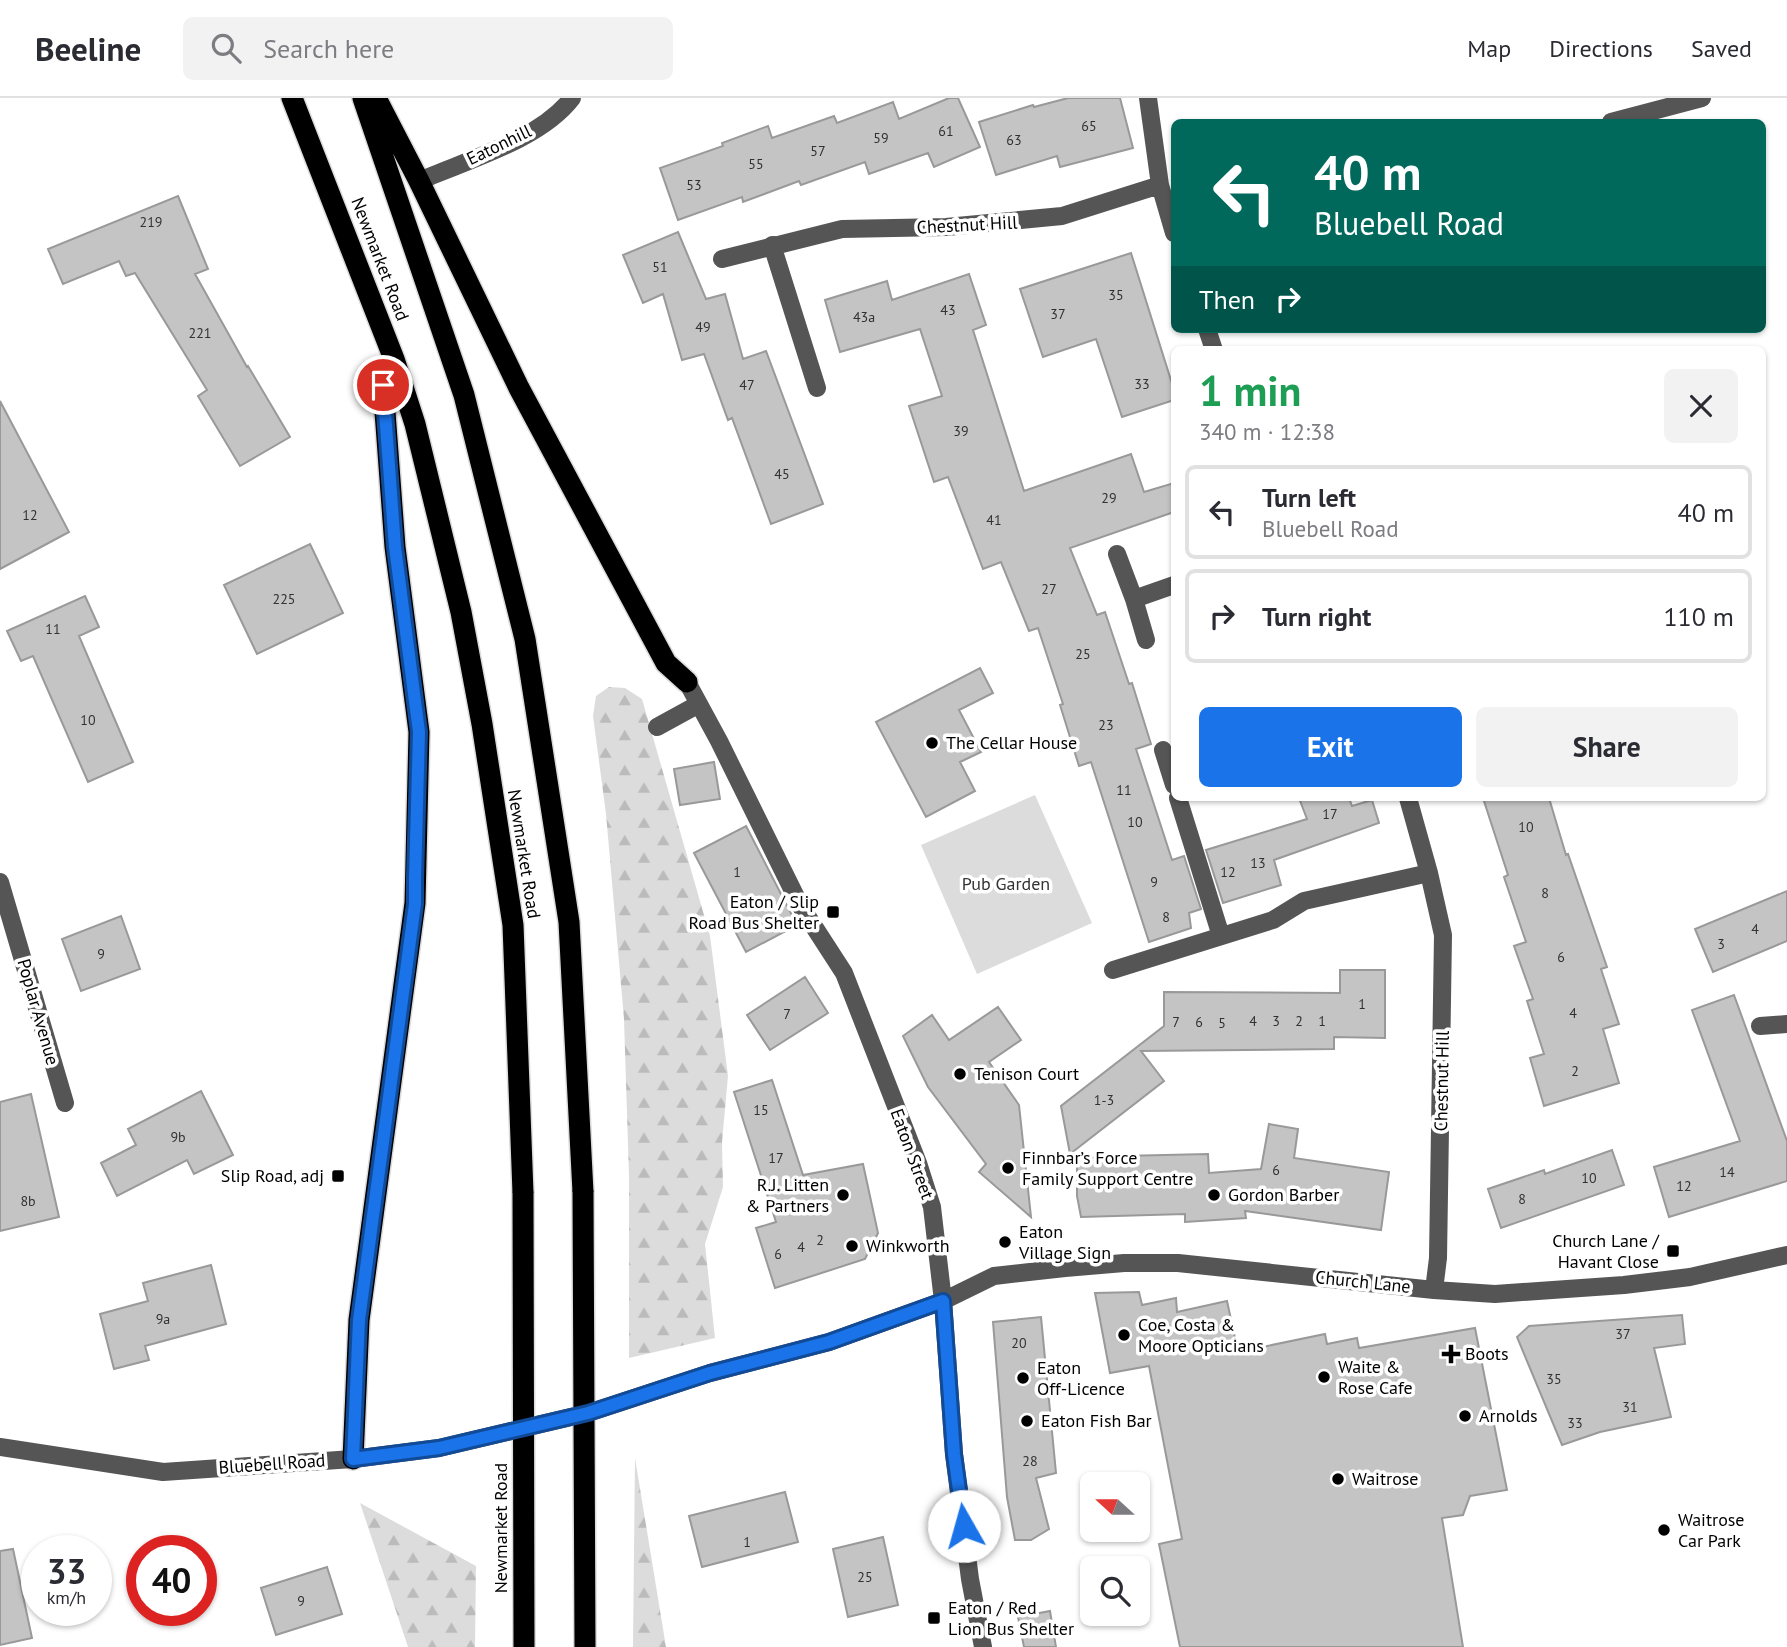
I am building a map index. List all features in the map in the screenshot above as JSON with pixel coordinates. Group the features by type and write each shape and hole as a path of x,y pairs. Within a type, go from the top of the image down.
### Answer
{"highway":[{"name":"Newmarket Road","path":"292,98 394,359 415,424 461,612 513,925 523,1193 524,1647"},
{"name":"Newmarket Road","path":"363,98 464,395 525,639 569,922 583,1192 584,1647"},
{"path":"376,98 519,388 666,663 687,682"},
{"path":"353,1459 359,1320 415,904 419,732 395,547 383,385 394,359"}],"street":[{"name":"Eatonhill","path":"419,181 520,138 562,110 572,98"},
{"path":"1148,98 1160,185 1171,223"},
{"path":"1622,119 1702,98"},
{"name":"Chestnut Hill","path":"722,259 842,229 946,227 1062,216 1160,185"},
{"path":"772,245 817,388"},
{"path":"1117,554 1146,640"},
{"path":"1134,599 1171,586"},
{"name":"Eaton Street","path":"687,682 747,794 800,905 844,973 918,1163 932,1207 943,1301 954,1454 970,1579 983,1647"},
{"path":"657,727 699,704"},
{"path":"1163,750 1171,772"},
{"path":"1181,801 1221,936"},
{"name":"Chestnut Hill","path":"1409,801 1443,934 1439,1233 1434,1290"},
{"path":"1113,970 1273,920 1304,901 1429,873"},
{"name":"Poplar Avenue","path":"0,882 65,1102"},
{"path":"1760,1026 1787,1024"},
{"name":"Church Lane","path":"943,1301 994,1276 1124,1263 1178,1263 1495,1294 1623,1286 1690,1277 1787,1255"},
{"name":"Bluebell Road","path":"0,1447 163,1472 353,1459 439,1448 588,1413 710,1373 829,1342 943,1301"}],"green space":[{"path":"609,687 625,688 642,699 710,936 728,1076 722,1142 723,1187 705,1244 715,1338 629,1358 629,1176 624,1019 606,814 593,716 596,696"},
{"name":"Pub Garden","path":"1035,795 1092,923 977,974 921,845"},
{"path":"635,1458 666,1647 633,1647"},
{"path":"360,1503 476,1566 475,1647 408,1647"}],"building":[{"path":"949,98 958,98 980,147 934,167 928,153 869,174 865,162 801,185 799,181 743,202 742,197 678,220 660,168 723,146 722,143 768,126 772,138 834,116 837,123 893,102 899,119"},
{"path":"1068,98 1120,98 1133,148 1060,167 1057,156 996,175 979,122 1033,105 1034,107"},
{"path":"178,196 208,269 195,274 290,437 240,466 198,396 207,390 135,273 126,276 119,261 63,284 48,249"},
{"path":"678,232 706,299 725,294 743,359 766,351 823,504 771,524 732,418 728,420 704,354 682,360 663,294 643,303 623,255"},
{"path":"1131,253 1171,380 1171,401 1122,417 1096,339 1043,357 1020,289"},
{"path":"969,274 986,325 973,330 1024,491 1131,454 1144,492 1171,484 1171,513 1070,548 1097,615 1105,612 1129,684 1132,683 1151,744 1136,749 1172,860 1184,856 1201,909 1189,913 1191,928 1149,942 1091,762 1079,766 1060,705 1063,704 1038,628 1029,631 1001,562 983,569 948,477 934,482 909,406 942,396 920,329 840,352 825,300 887,281 892,300"},
{"path":"0,401 69,532 0,569"},
{"path":"310,544 343,613 257,654 224,585"},
{"path":"85,596 99,627 79,636 133,762 88,782 33,656 21,661 7,631"},
{"name":"The Cellar House","path":"980,668 993,693 959,710 981,752 960,762 975,791 926,817 876,722"},
{"path":"714,762 720,799 680,805 674,769"},
{"path":"1300,801 1350,801 1352,806 1372,801 1379,823 1274,860 1281,885 1223,903 1206,850 1307,819"},
{"path":"1484,801 1550,801 1566,855 1568,854 1607,967 1601,969 1619,1024 1603,1029 1619,1083 1544,1106 1530,1058 1544,1054 1527,1001 1533,999 1514,946 1526,942 1504,877 1508,875"},
{"path":"746,826 797,925 746,952 694,853"},
{"path":"1787,891 1787,941 1713,972 1695,929"},
{"path":"121,916 140,969 81,991 62,939"},
{"path":"1340,970 1385,970 1385,1038 1334,1037 1334,1049 1141,1051 1164,1081 1070,1154 1061,1106 1164,1026 1164,992 1340,993"},
{"path":"805,977 828,1013 770,1050 747,1015"},
{"path":"1734,995 1787,1141 1787,1181 1669,1217 1654,1167 1740,1141 1692,1010"},
{"name":"Tenison Court","path":"998,1007 1021,1040 989,1062 1019,1105 1031,1217 979,1172 986,1164 928,1087 903,1036 932,1015 949,1040"},
{"path":"772,1080 803,1175 863,1164 878,1233 865,1259 775,1288 756,1228 776,1222 734,1092"},
{"path":"201,1091 233,1155 194,1174 187,1160 117,1196 101,1163 136,1145 128,1129"},
{"path":"31,1094 59,1217 0,1231 0,1102"},
{"path":"1269,1124 1298,1129 1294,1158 1389,1172 1381,1230 1245,1211 1246,1218 1185,1222 1185,1214 1081,1217 1077,1196 1077,1157 1208,1154 1209,1173 1261,1169"},
{"path":"1612,1150 1624,1185 1501,1228 1488,1189 1544,1170 1545,1174"},
{"path":"211,1265 226,1324 145,1346 149,1360 114,1369 100,1314 148,1301 143,1283"},
{"name":"Waitrose","path":"1139,1292 1142,1305 1176,1298 1177,1312 1227,1301 1238,1352 1325,1334 1327,1344 1357,1338 1359,1348 1475,1328 1507,1490 1470,1496 1463,1515 1442,1518 1463,1647 1180,1647 1159,1544 1182,1539 1149,1366 1110,1373 1095,1293"},
{"path":"1682,1315 1685,1344 1654,1348 1671,1417 1600,1432 1562,1445 1517,1337 1529,1326"},
{"path":"1041,1317 1056,1473 1036,1478 1049,1529 1031,1540 1015,1540 1007,1497 993,1322"},
{"path":"785,1492 798,1542 702,1567 689,1516"},
{"path":"883,1537 898,1605 848,1617 833,1549"},
{"path":"13,1549 21,1586 21,1626 29,1626 32,1638 0,1645 0,1551"},
{"path":"327,1567 342,1614 276,1635 261,1588"},
{"path":"1050,1611 1056,1647 1024,1647 1018,1617"}],"place":[{"name":"The Cellar House","path":"932,743"},
{"name":"Eaton / Slip Road Bus Shelter","path":"833,912"},
{"name":"Tenison Court","path":"960,1074"},
{"name":"Finnbar’s Force Family Support Centre","path":"1008,1168"},
{"name":"Slip Road, adj","path":"338,1176"},
{"name":"R.J. Litten & Partners","path":"843,1195"},
{"name":"Gordon Barber","path":"1214,1195"},
{"name":"Eaton Village Sign","path":"1005,1242"},
{"name":"Winkworth","path":"852,1246"},
{"name":"Church Lane / Havant Close","path":"1673,1251"},
{"name":"Coe, Costa & Moore Opticians","path":"1124,1335"},
{"name":"Boots","path":"1451,1354"},
{"name":"Waite & Rose Cafe","path":"1324,1377"},
{"name":"Eaton Off-Licence","path":"1023,1378"},
{"name":"Arnolds","path":"1465,1416"},
{"name":"Eaton Fish Bar","path":"1027,1421"},
{"name":"Waitrose","path":"1338,1479"},
{"name":"Waitrose Car Park","path":"1664,1530"},
{"name":"Eaton / Red Lion Bus Shelter","path":"934,1618"}],"route":[{"path":"383,385 395,547 419,732 415,904 359,1320 353,1459 439,1448 588,1413 710,1373 829,1342 943,1301 954,1454 964,1526"}]}
